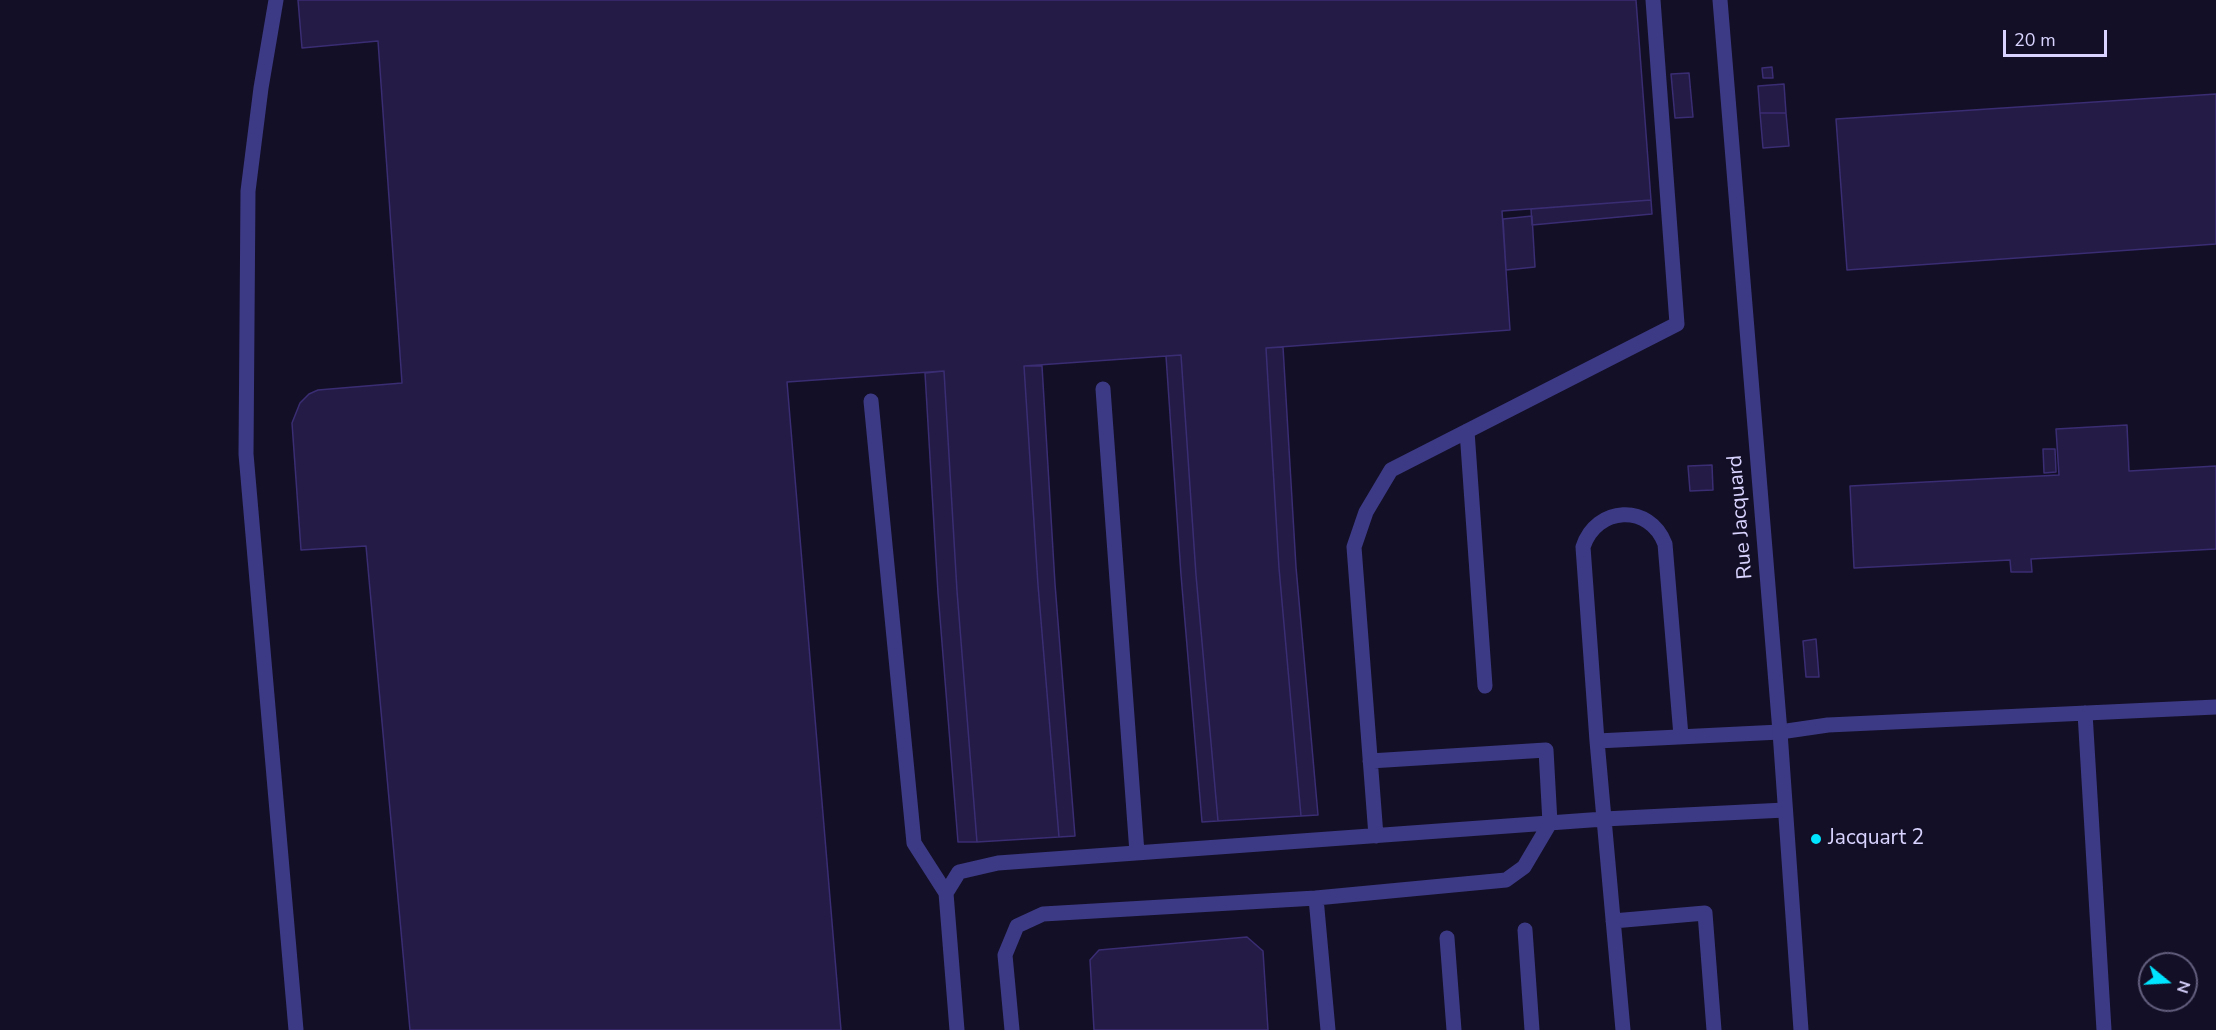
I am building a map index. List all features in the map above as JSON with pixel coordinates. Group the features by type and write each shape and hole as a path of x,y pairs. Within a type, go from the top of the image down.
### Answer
{"street":[{"path":"276,0 261,88 248,192 246,454 296,1030"},
{"path":"1376,836 1354,547 1366,512 1391,470 1677,324 1653,0"},
{"name":"Rue Jacquard","path":"1720,0 1780,732 1801,1030"},
{"path":"1103,389 1137,853"},
{"path":"871,401 914,843 946,893 957,1030"},
{"path":"1467,431 1485,686"},
{"path":"1623,1030 1597,741 1583,547 1593,528 1604,519 1617,515 1638,517 1661,532 1665,544 1681,736"},
{"path":"1597,741 1780,732 1828,725 2216,706"},
{"path":"2085,713 2104,1030"},
{"path":"1012,1030 1005,955 1017,926 1043,914 1316,898 1506,880 1524,867 1550,823 1546,750 1370,761"},
{"path":"946,893 959,872 998,863 1604,819 1785,810"},
{"path":"1316,898 1328,1030"},
{"path":"1614,921 1705,913 1714,1030"},
{"path":"1525,930 1532,1030"},
{"path":"1447,938 1454,1030"}],"building":[{"path":"298,0 1636,0 1651,200 1502,211 1510,330 1266,348 1279,568 1301,816 1218,821 1196,575 1181,355 1024,366 1038,585 1059,837 977,842 957,591 944,371 787,382 841,1030 410,1030 366,546 301,550 292,423 300,403 309,394 318,390 402,383 378,41 302,48"},
{"path":"1772,67 1773,78 1763,78 1762,68"},
{"path":"1689,73 1693,117 1675,118 1671,74"},
{"path":"1784,84 1786,113 1760,113 1758,86"},
{"path":"2216,94 2216,244 1847,270 1836,119"},
{"path":"1760,113 1786,113 1789,146 1763,148"},
{"path":"1651,200 1652,214 1532,225 1531,209"},
{"path":"1532,216 1535,267 1506,270 1503,219"},
{"path":"1283,347 1296,567 1318,815 1301,816 1279,568 1266,348"},
{"path":"1181,355 1196,575 1218,821 1202,822 1181,575 1166,356"},
{"path":"1024,366 1042,366 1055,584 1075,836 1059,837 1038,585"},
{"path":"944,371 957,591 977,842 958,842 938,593 925,373"},
{"path":"2127,425 2129,471 2216,466 2216,549 2031,559 2032,572 2011,572 2010,560 1854,568 1850,486 2059,475 2056,429"},
{"path":"2043,449 2055,449 2056,472 2044,473"},
{"path":"1712,465 1713,490 1690,491 1688,466"},
{"path":"1816,639 1819,677 1806,677 1803,641"},
{"path":"1247,937 1263,951 1268,1030 1094,1030 1090,960 1099,950"}],"place":[{"name":"Jacquart 2","path":"1816,839"}]}
